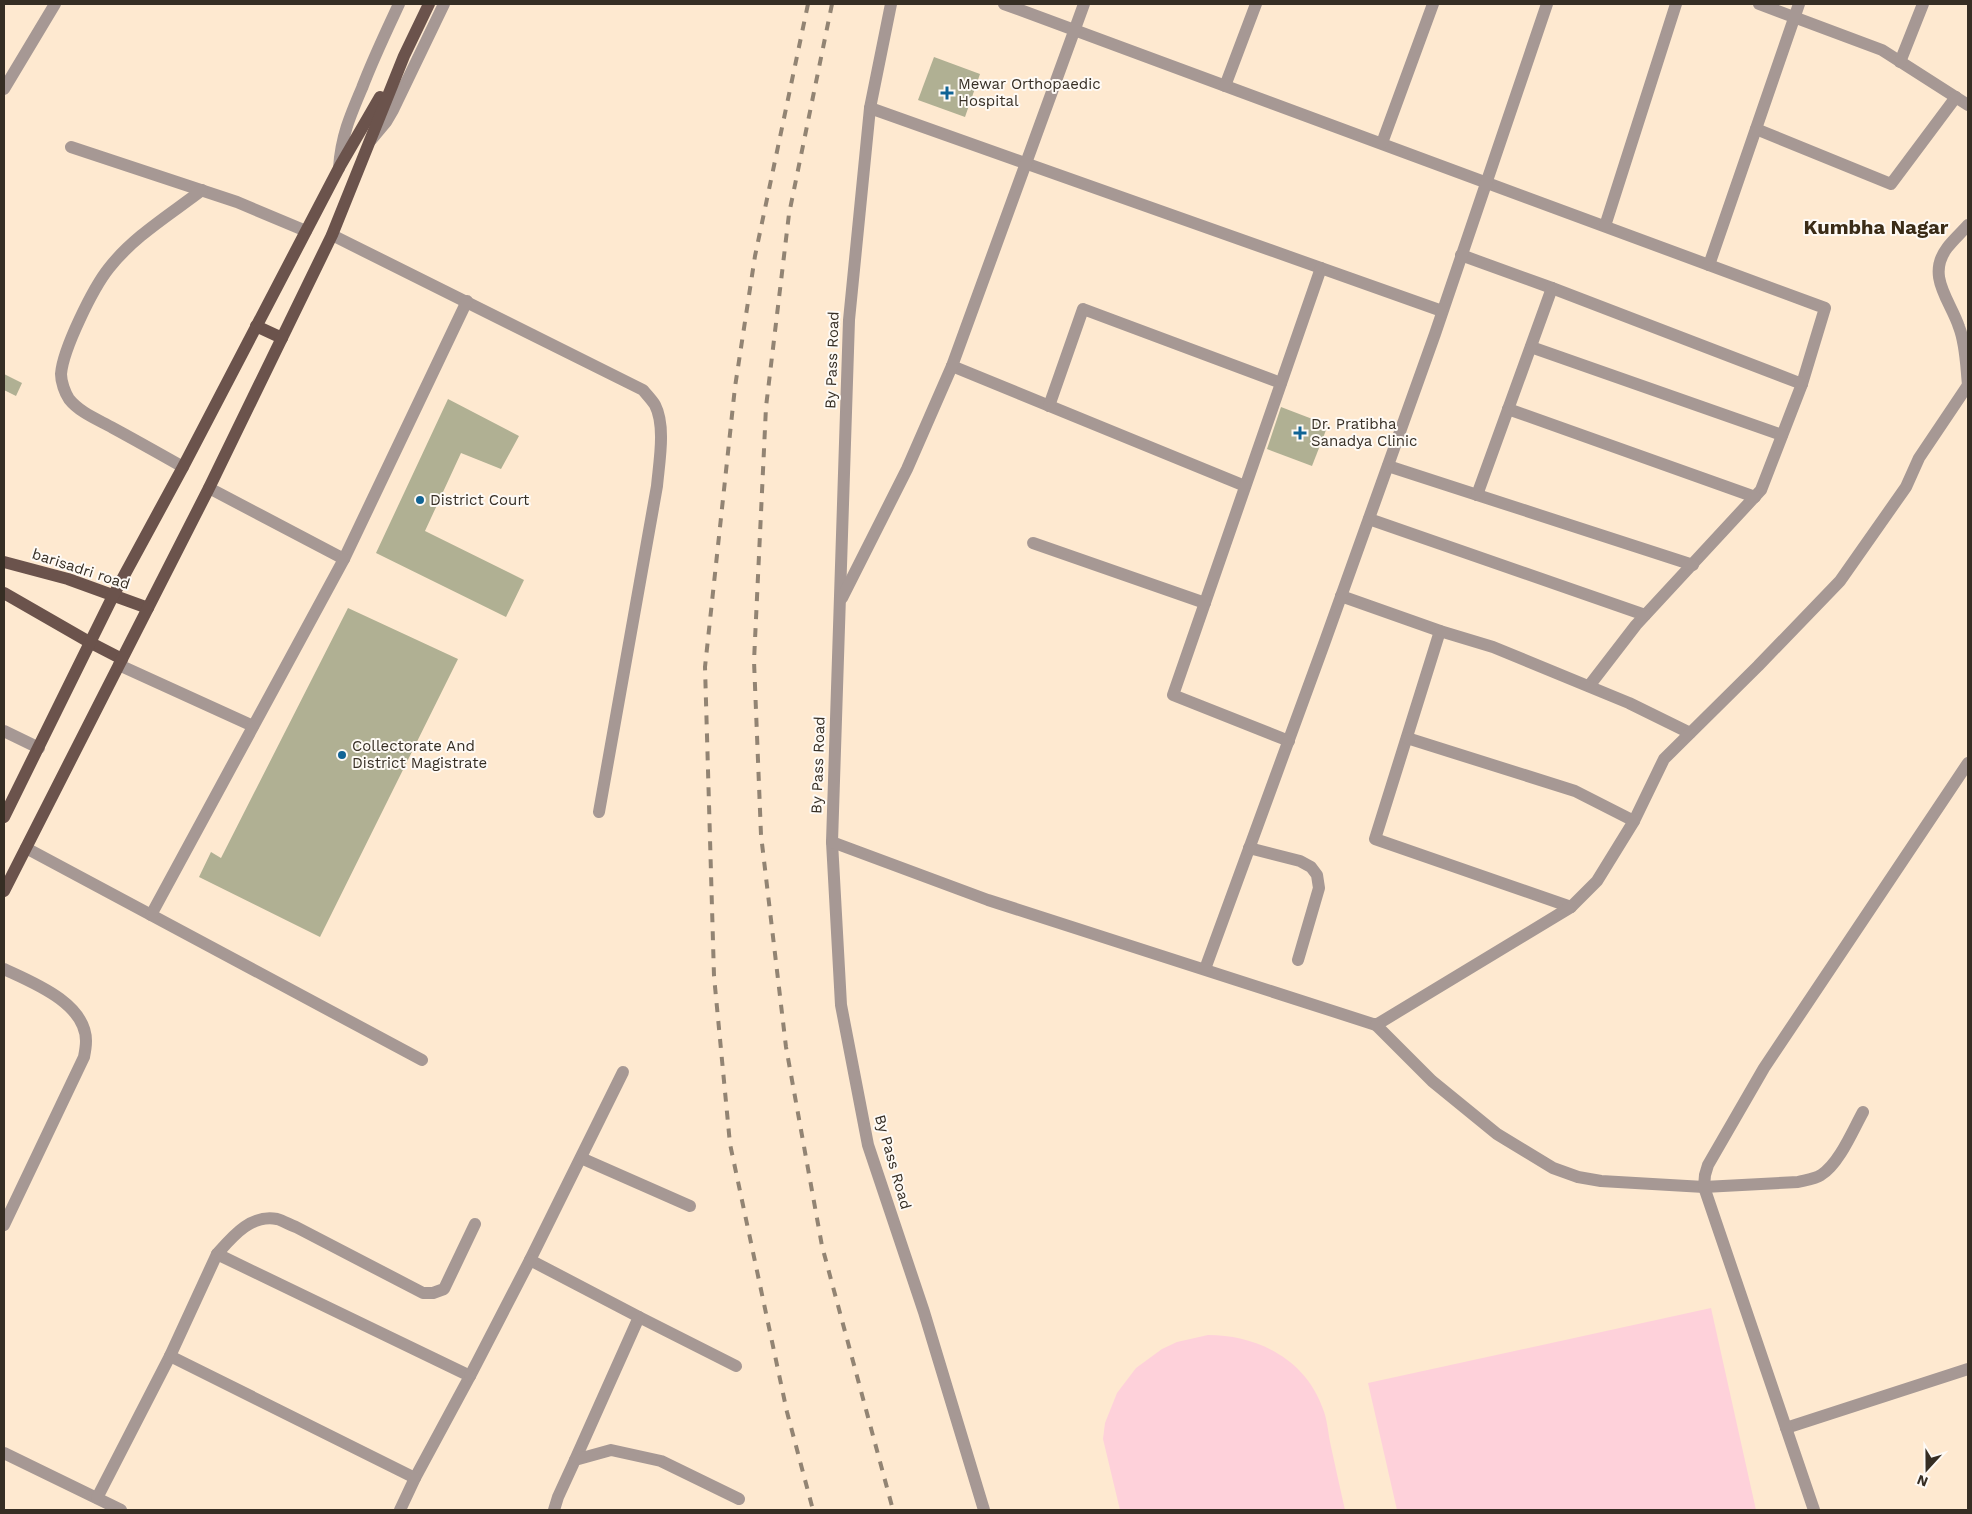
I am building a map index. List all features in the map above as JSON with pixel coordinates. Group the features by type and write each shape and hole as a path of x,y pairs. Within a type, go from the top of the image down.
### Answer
{"main road":[{"path":"4,892 209,488 332,235 404,56 429,4"},
{"path":"4,818 113,596 183,467 339,168 404,56"},
{"path":"256,326 282,338"},
{"name":"barisadri road","path":"4,562 68,579 148,608"},
{"path":"4,593 121,662"}],"street":[{"path":"4,89 55,4"},
{"path":"339,168 340,147 344,128 376,52 399,4"},
{"path":"368,144 393,110 444,4"},
{"name":"By Pass Road","path":"891,4 870,108 849,320 832,842 841,1005 868,1145 924,1312 984,1510"},
{"path":"1004,4 1825,308 1802,384 1761,490 1645,615 1589,686"},
{"path":"840,603 907,469 952,366 1084,4"},
{"path":"1225,86 1256,4"},
{"path":"1382,143 1433,4"},
{"path":"1205,969 1388,466 1547,4"},
{"path":"1605,226 1676,4"},
{"path":"1759,4 1882,50 1968,105"},
{"path":"1709,265 1800,4"},
{"path":"1900,62 1923,4"},
{"path":"1756,129 1891,184 1956,97"},
{"path":"870,108 1442,311"},
{"path":"71,148 238,202 306,231"},
{"path":"183,467 86,413 69,399 61,375 65,357 77,327 109,268 136,241 202,190"},
{"path":"1376,1025 1571,907 1597,881 1634,821 1664,759 1840,581 1906,487 1920,458 1968,385 1960,328 1941,288 1938,279 1938,269 1947,247 1968,225"},
{"path":"332,235 643,390 655,406 660,425 657,486 599,812"},
{"path":"1461,255 1802,384"},
{"path":"1288,741 1173,695 1321,268"},
{"path":"1476,495 1552,288"},
{"path":"151,915 344,559 467,302"},
{"path":"1049,406 1083,309 1281,383"},
{"path":"1531,347 1782,435"},
{"path":"952,366 1245,486"},
{"path":"1508,409 1755,497"},
{"path":"1388,466 1693,565"},
{"path":"209,488 344,559"},
{"path":"1368,519 1645,615"},
{"path":"1033,543 1205,602"},
{"path":"1341,596 1440,631 1493,647 1629,702 1690,733"},
{"path":"1440,631 1375,839 1571,907"},
{"path":"121,662 253,726"},
{"path":"4,732 39,748"},
{"path":"1407,738 1575,791 1634,821"},
{"path":"1814,1510 1704,1186 1708,1165 1764,1068 1968,763"},
{"path":"832,842 988,900 1376,1025 1432,1081 1497,1134 1553,1168 1578,1177 1601,1181 1704,1186 1798,1182 1821,1175 1834,1162 1863,1112"},
{"path":"26,848 422,1060"},
{"path":"1249,848 1300,861 1311,867 1317,875 1319,888 1298,960"},
{"path":"4,969 50,991 76,1014 82,1024 86,1040 84,1057 4,1225"},
{"path":"400,1510 530,1260 623,1072"},
{"path":"581,1158 690,1206"},
{"path":"97,1498 170,1356 217,1254 237,1232 263,1219 277,1219 423,1293 433,1294 444,1289 476,1224"},
{"path":"217,1254 470,1376"},
{"path":"530,1260 736,1366"},
{"path":"554,1510 558,1497 639,1317"},
{"path":"170,1356 415,1478"},
{"path":"1786,1428 1968,1369"},
{"path":"575,1460 611,1450 661,1461 739,1499"},
{"path":"4,1453 121,1510"}],"shaded area":[{"path":"1711,1308 1756,1510 1397,1510 1368,1383"},
{"path":"1208,1335 1226,1336 1261,1345 1278,1353 1305,1376 1315,1391 1324,1413 1345,1510 1120,1510 1103,1439 1105,1423 1117,1393 1136,1368 1162,1349 1177,1342"}],"building":[{"path":"934,57 980,74 965,117 918,100"},
{"path":"4,374 22,383 16,396 4,390"},
{"name":"District Court","path":"448,399 519,436 501,469 461,453 425,531 524,580 506,617 376,553"},
{"path":"1281,407 1328,425 1312,466 1267,449"},
{"name":"Collectorate And District Magistrate","path":"348,608 458,659 320,937 199,877 211,852 221,858"}],"railway":[{"path":"808,4 755,256 735,387 705,667 714,976 730,1144 787,1412 813,1510"},
{"path":"832,4 789,214 766,407 754,661 761,835 786,1047 822,1246 893,1510"}],"place":[{"name":"Mewar Orthopaedic Hospital","path":"947,93"},
{"name":"Dr. Pratibha Sanadya Clinic","path":"1300,433"},
{"name":"District Court","path":"420,500"},
{"name":"Collectorate And District Magistrate","path":"342,755"}],"district":[{"name":"Kumbha Nagar","path":"1876,227"}]}
